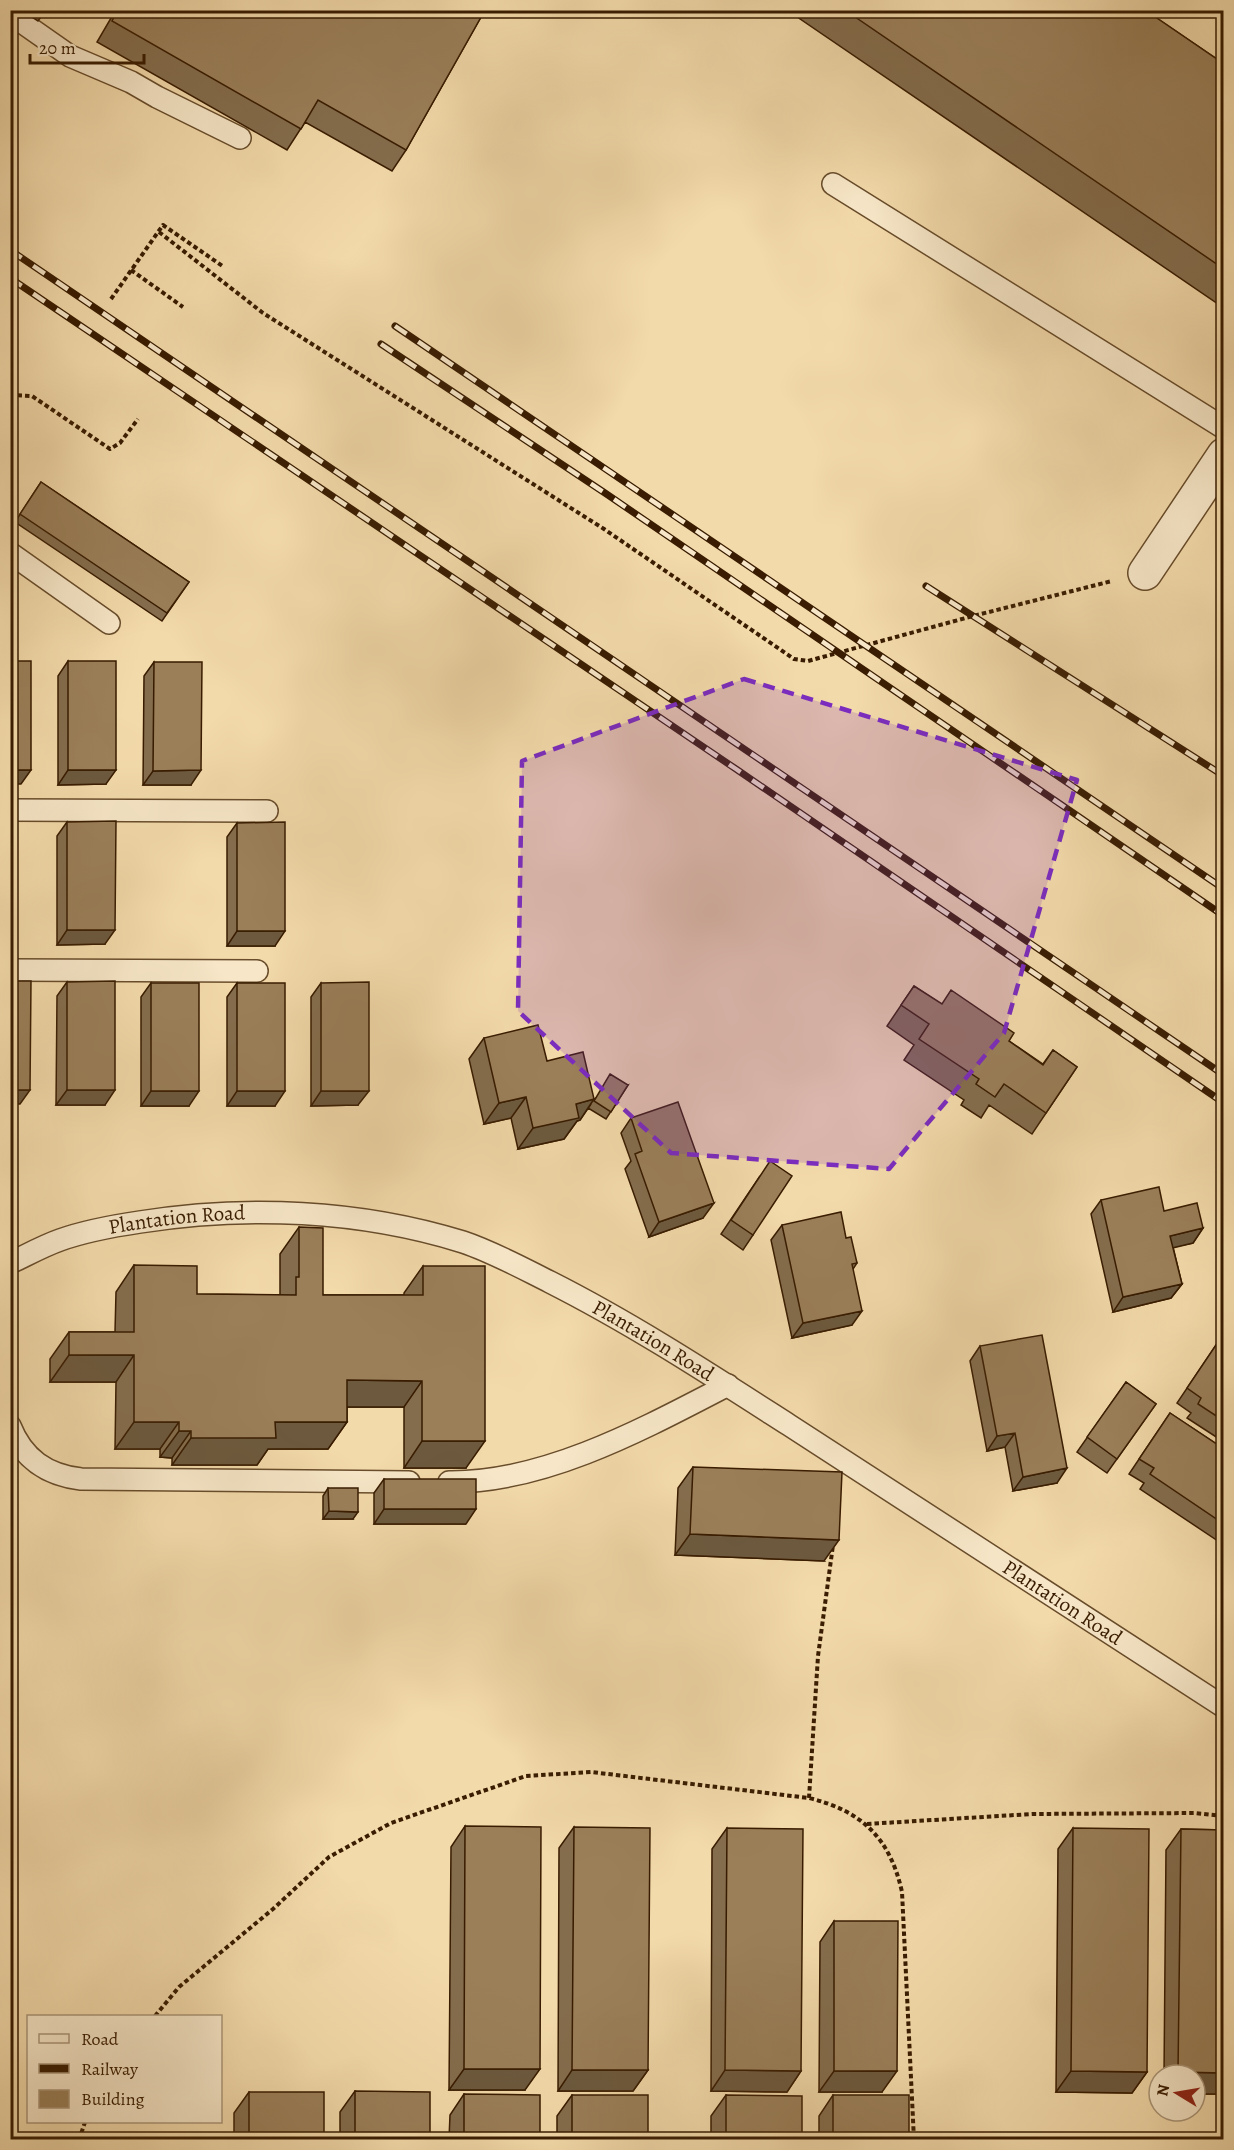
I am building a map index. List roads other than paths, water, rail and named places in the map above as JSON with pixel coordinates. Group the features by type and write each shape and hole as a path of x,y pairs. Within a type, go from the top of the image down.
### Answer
{"street":[{"path":"1145,573 1224,455"}],"lane":[{"path":"10,14 70,56 131,82 240,138"},
{"path":"833,184 1224,428"},
{"path":"10,553 109,623"},
{"path":"10,810 267,811"},
{"path":"10,970 257,971"},
{"name":"Plantation Road","path":"10,1263 61,1240 116,1226 170,1217 225,1213 281,1212 384,1223 465,1243 489,1252 619,1318 728,1385 1224,1707"},
{"path":"10,1426 23,1450 34,1462 64,1477 465,1482 529,1470 602,1447 638,1432 728,1385"}],"railway":[{"path":"10,250 1224,1075"},
{"path":"10,278 736,769 1224,1103"},
{"path":"395,326 1224,889"},
{"path":"381,344 605,493 1224,916"},
{"path":"926,586 1224,776"}]}
